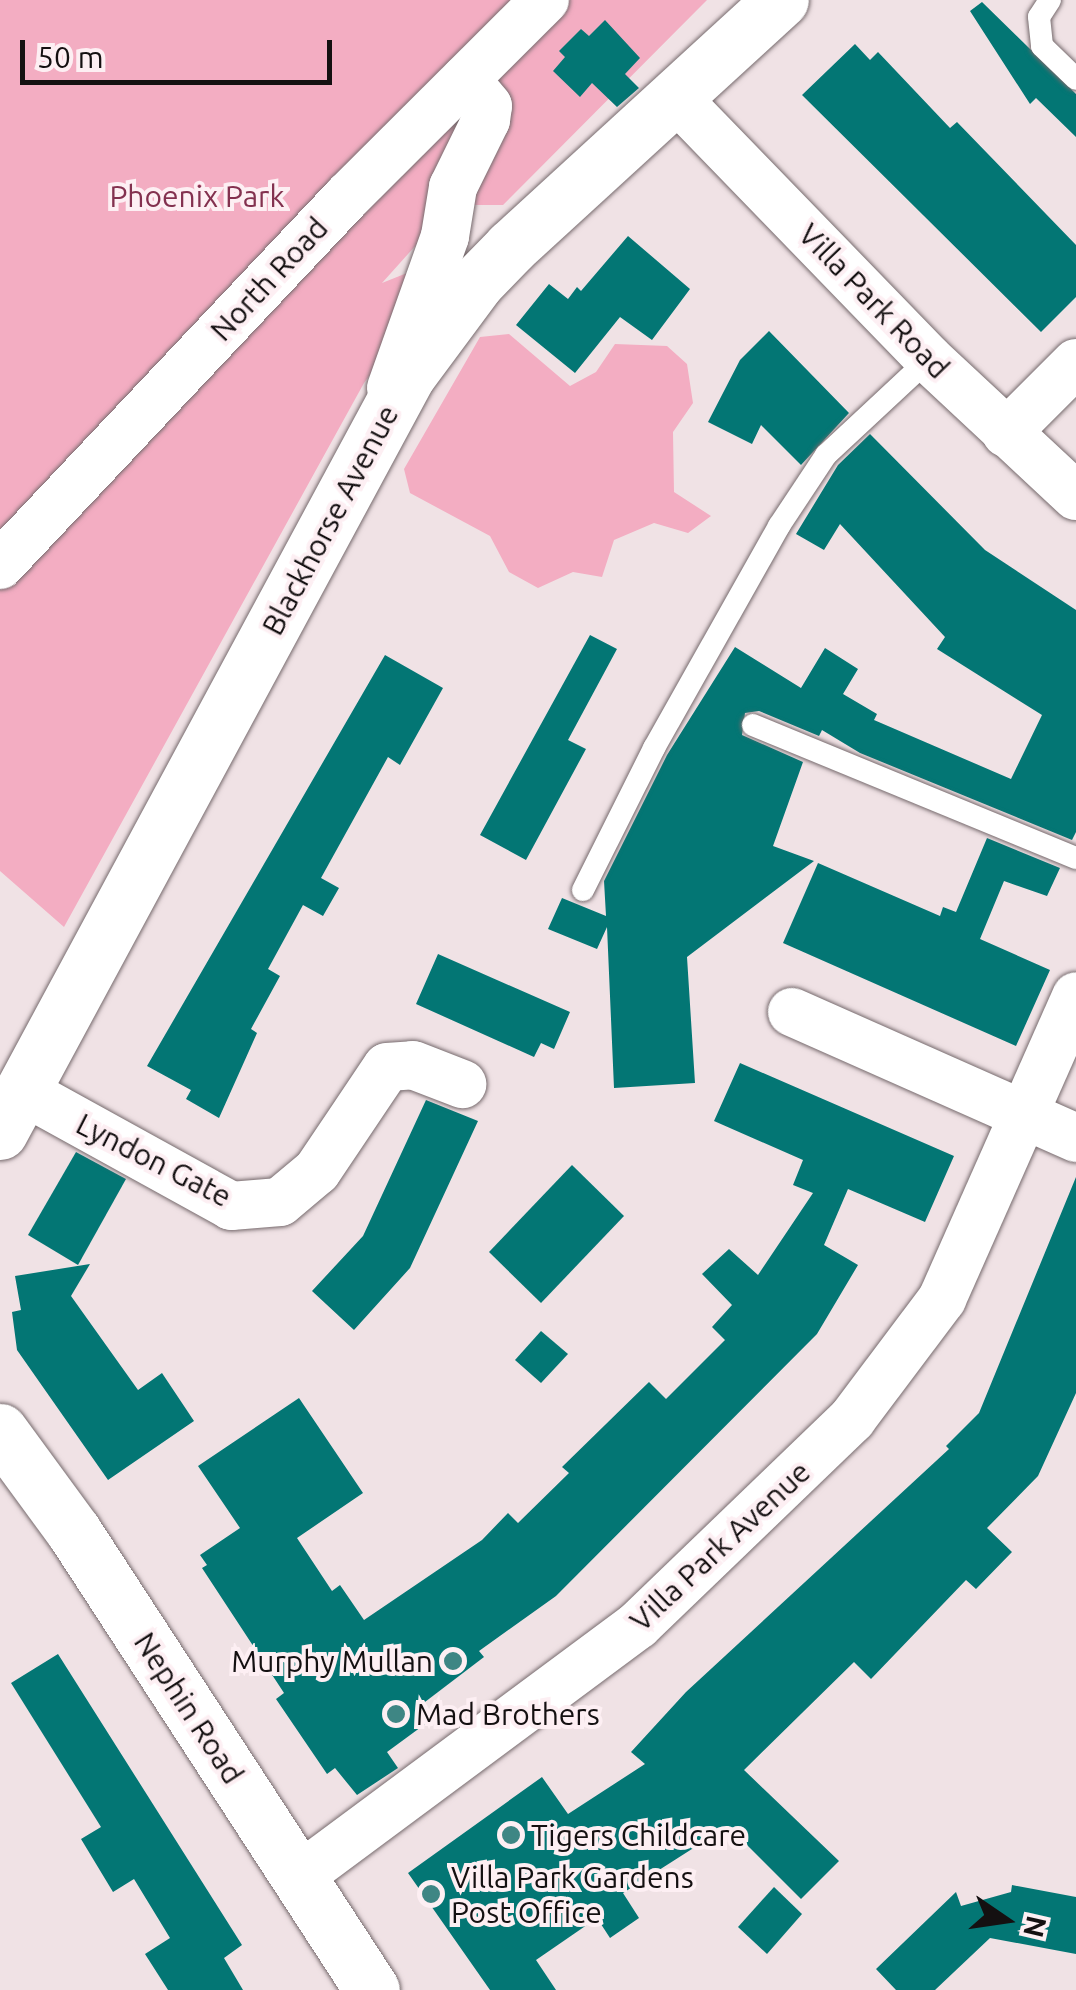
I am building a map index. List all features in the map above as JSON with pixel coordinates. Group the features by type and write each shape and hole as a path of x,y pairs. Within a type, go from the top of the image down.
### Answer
{"main road":[{"name":"Blackhorse Avenue","path":"12,1112 386,415 477,282 678,100 781,0"},
{"name":"Nephin Road","path":"0,1431 300,1876 372,1990"}],"street":[{"name":"North Road","path":"0,566 545,0"},
{"path":"386,415 397,360 445,236 452,187 488,106 465,79"},
{"name":"Villa Park Road","path":"678,100 929,359 1076,496"},
{"path":"445,236 477,282"},
{"path":"1006,433 1076,363"},
{"name":"Villa Park Avenue","path":"300,1876 638,1625 852,1419 942,1300 1076,996"},
{"path":"792,1012 1076,1138"},
{"name":"Lyndon Gate","path":"12,1112 231,1206 280,1202 317,1171 387,1068 413,1065 462,1084"}],"lane":[{"path":"1050,0 1039,17 1042,46 1076,79"},
{"path":"583,890 779,526 826,455 929,359"},
{"path":"753,725 1076,858"}],"green space":[{"name":"Phoenix Park","path":"0,0 707,0 503,205 452,205 382,283 412,271 414,315 364,383 64,927 0,871"},
{"path":"509,334 570,386 596,372 615,344 667,346 687,364 693,403 673,432 674,492 711,516 688,533 654,523 614,540 602,577 573,572 538,588 509,572 490,536 410,493 404,469 480,337"}],"building":[{"path":"982,2 1076,94 1076,137 1036,98 1030,104 970,11"},
{"path":"605,20 640,58 625,74 639,88 617,107 592,83 580,97 553,71 565,57 559,51 581,29 589,36"},
{"path":"855,44 870,60 878,52 950,128 957,122 1076,245 1076,297 1041,332 802,95"},
{"path":"628,236 690,289 652,340 620,317 575,373 516,325 549,284 568,299 577,287 581,291"},
{"path":"769,331 849,413 801,465 761,425 752,444 708,422 740,360"},
{"path":"870,434 985,550 1076,610 1076,832 1072,840 860,753 822,730 819,736 759,711 745,713 742,735 803,762 773,846 814,861 687,957 695,1083 614,1088 607,927 597,949 548,929 562,898 606,916 604,881 667,755 735,647 801,688 825,648 858,669 843,694 877,714 874,720 1011,779 1042,715 937,649 945,637 840,524 824,550 796,534 838,465"},
{"path":"590,635 617,649 568,740 586,749 526,860 480,835"},
{"path":"385,655 443,688 400,765 388,757 321,878 339,888 323,916 303,905 268,969 280,976 251,1029 257,1033 219,1118 186,1099 191,1090 147,1066"},
{"path":"987,838 1060,868 1047,896 1004,881 980,939 1050,970 1016,1046 783,943 818,863 940,916 943,907 956,912"},
{"path":"438,954 570,1012 554,1049 541,1043 534,1057 416,1004"},
{"path":"740,1063 954,1156 925,1222 848,1189 824,1245 858,1265 817,1334 556,1596 479,1651 484,1657 421,1705 432,1719 387,1752 398,1768 357,1795 335,1768 327,1774 276,1699 284,1693 202,1568 207,1565 200,1555 240,1528 198,1466 299,1398 363,1493 297,1538 332,1591 340,1585 364,1620 482,1540 508,1513 518,1523 569,1473 562,1467 649,1382 666,1399 725,1340 712,1327 732,1305 702,1274 729,1249 758,1275 813,1193 793,1185 803,1160 714,1121"},
{"path":"426,1100 478,1121 410,1268 354,1330 312,1291 363,1236"},
{"path":"76,1152 126,1179 78,1265 28,1235"},
{"path":"572,1165 624,1216 541,1303 489,1252"},
{"path":"1076,1177 1076,1393 1038,1476 987,1528 1012,1552 976,1589 966,1580 871,1679 854,1662 744,1770 839,1861 801,1899 728,1826 623,1893 639,1918 610,1938 597,1918 536,1960 556,1990 490,1990 408,1873 542,1777 568,1814 645,1764 631,1752 686,1692 949,1449 946,1446 979,1413"},
{"path":"90,1264 71,1296 138,1390 162,1373 194,1421 108,1480 17,1350 12,1312 21,1310 15,1276"},
{"path":"541,1331 568,1354 541,1383 515,1360"},
{"path":"58,1654 242,1945 224,1958 243,1990 168,1990 145,1954 170,1938 134,1879 113,1892 81,1839 101,1827 11,1683"},
{"path":"1012,1885 1076,1897 1076,1954 990,1938 935,1990 896,1990 876,1969 956,1892 961,1906 1011,1892"},
{"path":"774,1887 802,1914 767,1954 738,1927"}],"place":[{"name":"Murphy Mullan","path":"453,1661"},
{"name":"Mad Brothers","path":"396,1714"},
{"name":"Tigers Childcare","path":"511,1835"},
{"name":"Villa Park Gardens Post Office","path":"431,1894"}]}
